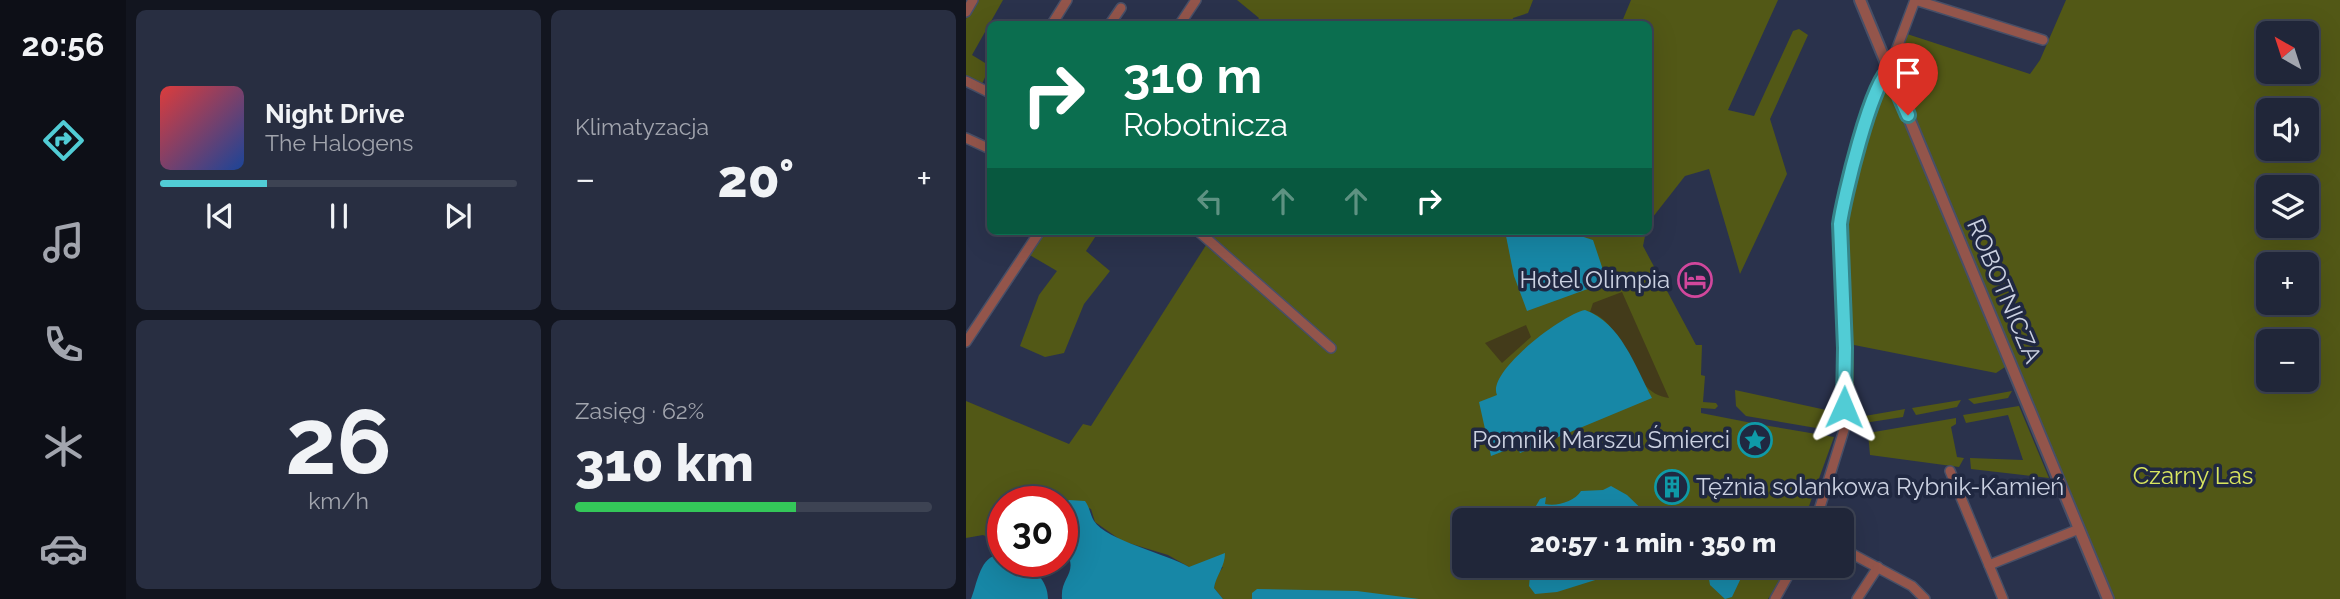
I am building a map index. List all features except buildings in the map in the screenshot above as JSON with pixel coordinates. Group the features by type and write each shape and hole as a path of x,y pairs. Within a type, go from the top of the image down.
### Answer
{"street":[{"path":"966,12 972,0"},
{"path":"1054,21 1067,0"},
{"path":"1182,21 1196,0"},
{"name":"ROBOTNICZA","path":"1860,0 2108,599"},
{"path":"1820,508 1844,430 1842,204 1873,102 1915,0 2043,40"},
{"path":"1112,21 1121,8"},
{"path":"966,81 987,92"},
{"path":"966,138 987,148"},
{"path":"966,342 1037,235"},
{"path":"1203,235 1331,348"},
{"path":"1950,471 2003,599"},
{"path":"1989,565 2080,529"},
{"path":"1854,555 1912,586 1925,599"},
{"path":"1857,599 1878,567"},
{"path":"1776,599 1787,578"}],"green space":[{"path":"977,0 1003,0 991,21 987,21 987,28 972,55 987,64 982,84 966,77 966,19"},
{"path":"1237,0 1533,0 1528,13 1513,18 1512,21 1257,21 1259,18"},
{"path":"1631,0 1778,0 1728,110 1754,116 1793,31 1799,29 1808,35 1770,119 1787,174 1740,274 1709,169 1685,176 1652,218 1652,21 1622,21"},
{"name":"Czarny Las","path":"2066,0 2340,0 2340,599 2111,599 2008,365 1996,373 1854,345 1853,418 1847,419 1849,353 1843,229 1846,208 1883,89 1903,92 1898,62 1907,34 2030,74 2040,60"},
{"path":"1042,235 1096,235 1086,251 1110,271 1084,304 1064,353 1045,357 1020,346 1039,295 1057,271 1028,254"},
{"path":"1212,235 1645,235 1643,246 1696,345 1702,345 1701,375 1705,376 1703,402 1716,403 1718,406 1715,409 1701,408 1701,413 1752,423 1749,445 1759,446 1763,425 1834,437 1808,508 1452,508 1452,578 1782,578 1768,599 1223,599 1214,588 1216,577 1223,567 1189,567 1168,555 1122,541 1095,522 1091,509 1078,504 1078,486 987,486 987,537 966,538 966,401 1069,444 1083,424 1091,426"},
{"path":"1735,390 1840,413 1838,419 1822,429 1746,416 1736,406"},
{"path":"2012,391 2008,398 1974,404 1968,399"},
{"path":"1961,400 1957,407 1916,415 1912,408"},
{"path":"2019,406 2049,478 1971,469 1970,458 2023,460 2008,415 1966,423 1963,415"},
{"path":"1905,409 1903,417 1864,423 1859,417"},
{"path":"1956,418 1956,424 1951,427 1957,457 1964,458 1959,467 1870,455 1868,433"}],"sand":[{"path":"1622,292 1669,398 1655,393 1645,384 1613,331 1603,320 1590,312 1593,303"},
{"path":"1526,325 1531,337 1502,363 1485,343"}],"water":[{"path":"1506,235 1577,235 1593,240 1607,282 1527,311 1514,276"},
{"path":"1585,310 1598,316 1618,335 1652,398 1520,453 1517,446 1491,456 1479,402 1497,395 1497,385 1503,373 1529,345 1560,322"},
{"path":"1611,486 1627,495 1641,508 1535,508 1540,499 1546,497 1545,504 1560,504 1575,498 1581,491 1603,490"},
{"path":"1078,501 1085,501 1094,521 1111,534 1189,567 1225,553 1214,588 1223,599 1062,599 1067,577 1078,577"},
{"path":"986,562 987,577 1040,577 1048,599 971,599"},
{"path":"1530,578 1602,578 1557,592 1535,594 1529,586"},
{"path":"1709,578 1741,578 1732,597 1725,599 1710,585"},
{"path":"1257,589 1357,591 1419,599 1252,599 1252,593"}],"place":[{"name":"Hotel Olimpia","path":"1695,280"},
{"name":"Pomnik Marszu Śmierci","path":"1755,440"},
{"name":"Tężnia solankowa Rybnik-Kamień","path":"1672,487"}],"route":[{"path":"1844,407 1845,348 1840,224 1842,204 1873,102 1883,75 1889,71 1908,115"}]}
